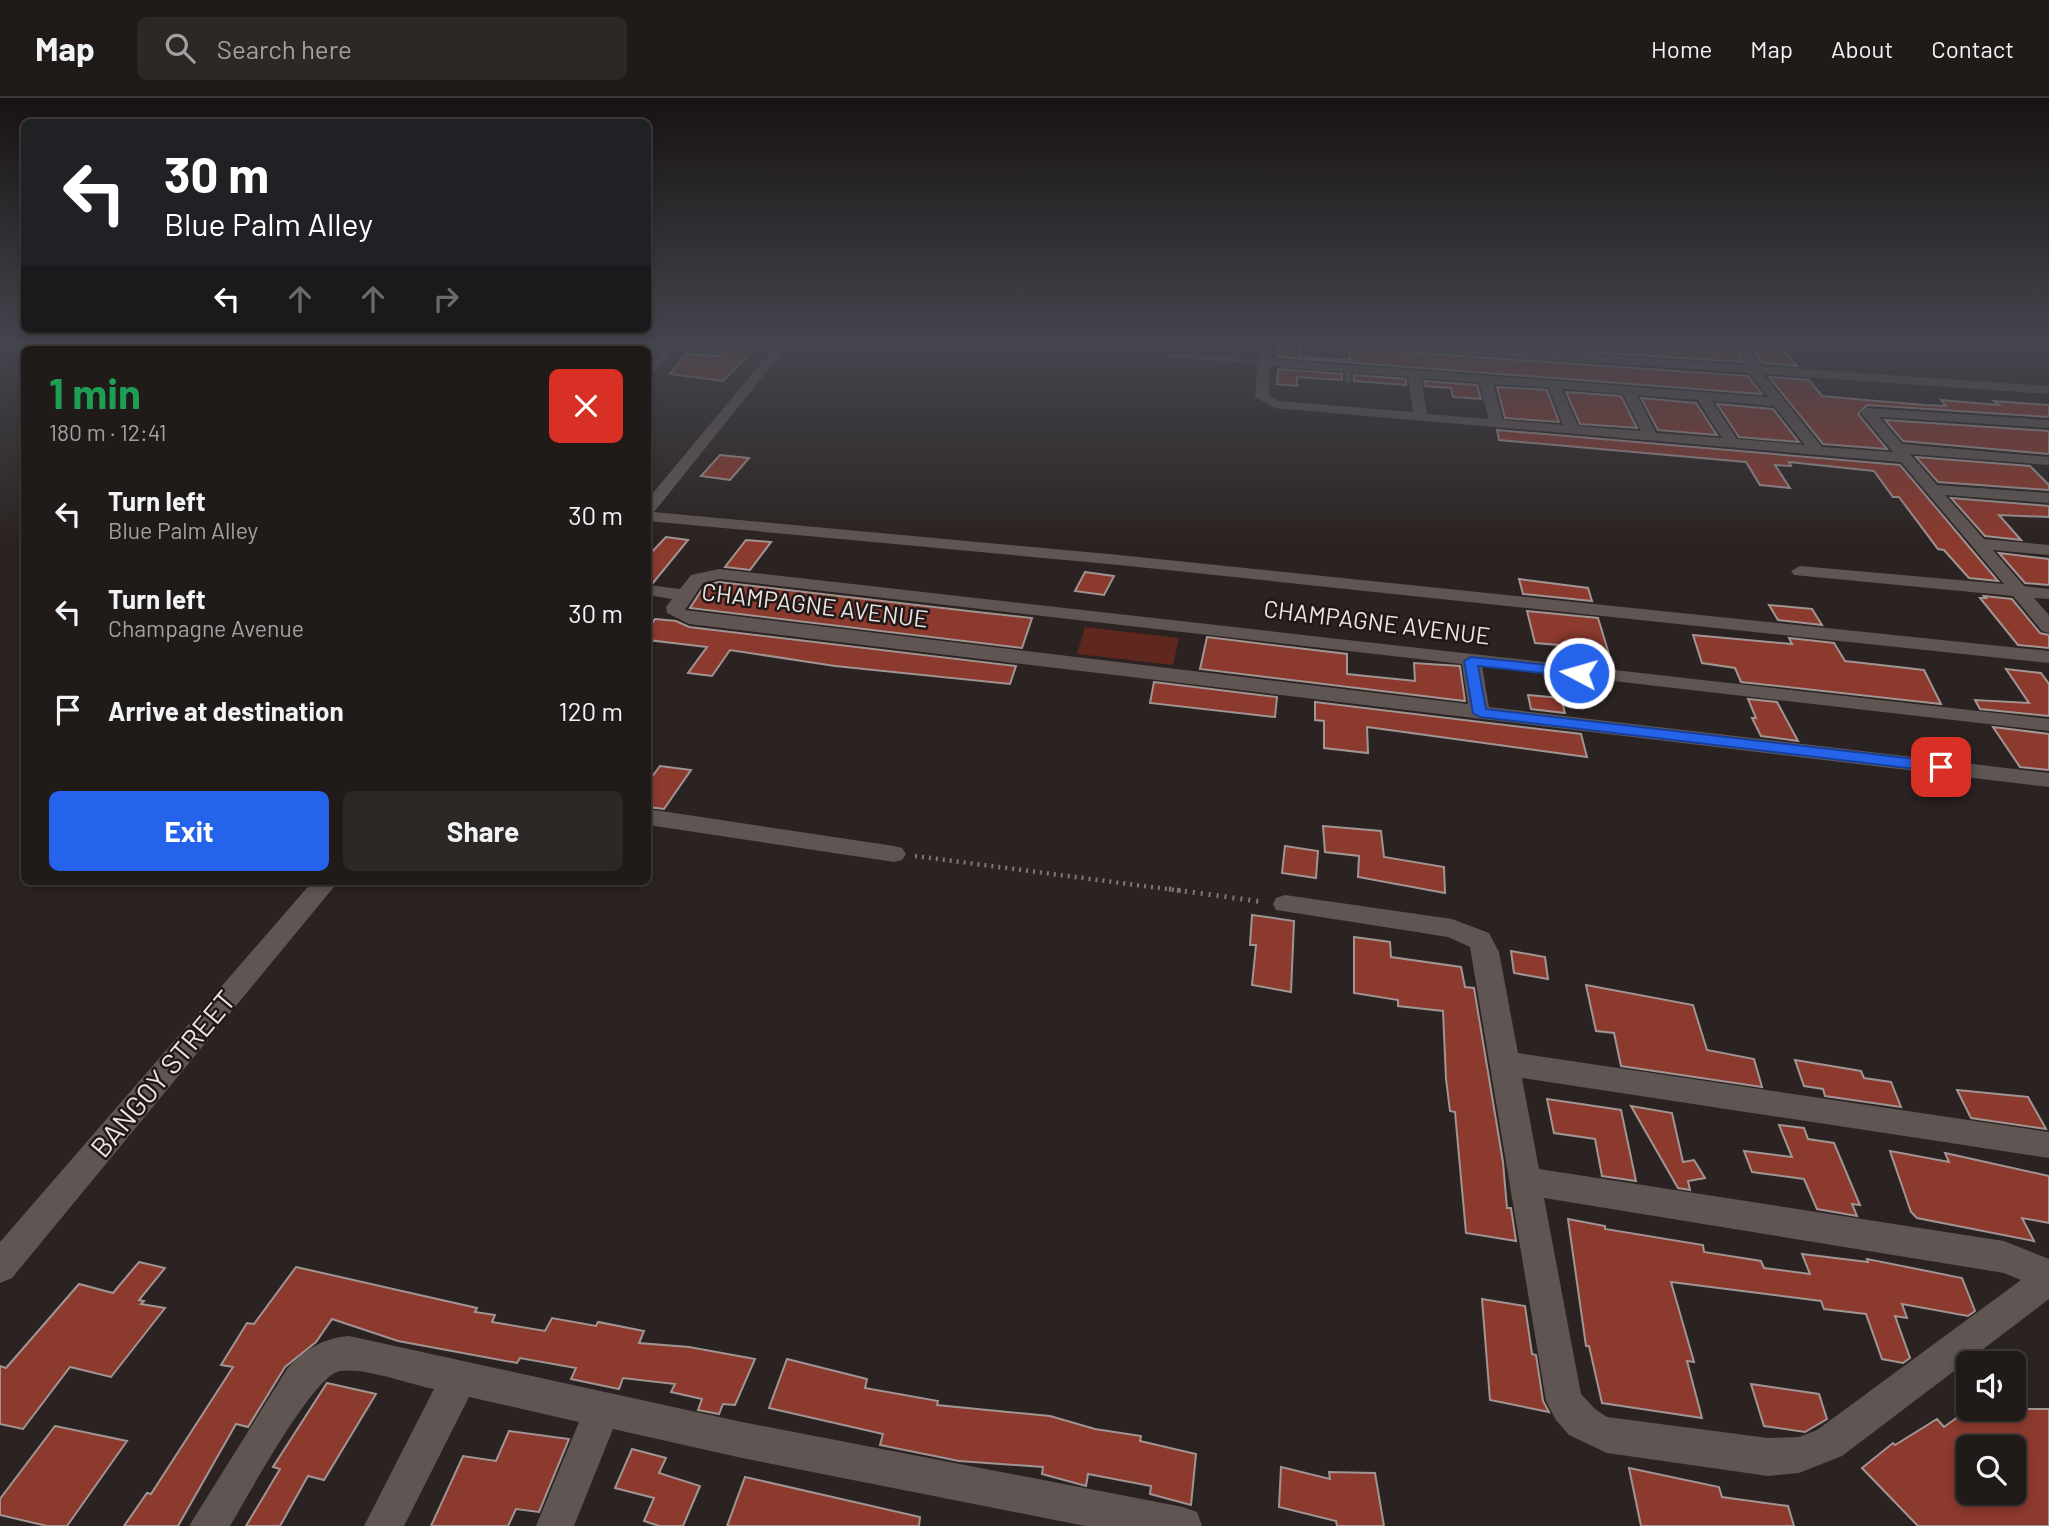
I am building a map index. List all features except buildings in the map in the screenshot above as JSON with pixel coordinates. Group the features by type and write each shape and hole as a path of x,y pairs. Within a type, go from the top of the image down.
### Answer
{"street":[{"path":"651,505 728,411"},
{"path":"1355,411 1817,450 2049,461"},
{"path":"1420,411 1421,416"},
{"path":"1494,411 1497,423"},
{"path":"1564,411 1572,430"},
{"path":"1638,411 1650,436"},
{"path":"1711,411 1732,443"},
{"path":"1785,411 1817,450"},
{"path":"2049,424 1867,412 2049,627"},
{"path":"1932,489 2049,498"},
{"path":"651,516 1119,560 2049,657"},
{"path":"1978,544 2049,550"},
{"path":"1801,571 2049,594"},
{"name":"CHAMPAGNE AVENUE","path":"2049,725 719,575 697,579 675,607 676,613 689,618 2049,780"},
{"path":"651,590 683,595"},
{"path":"1471,661 1480,713"},
{"path":"651,817 894,854"},
{"name":"BANGOY STREET","path":"0,1267 323,885"},
{"path":"1285,904 1452,928 1480,940 1486,952 1524,1181 1564,1401 1574,1418 1587,1428 1607,1435 1768,1457 1798,1455 1829,1443 2049,1277 2004,1257 1524,1181"},
{"path":"1504,1063 2049,1145"},
{"path":"208,1526 299,1381 329,1354 349,1353 458,1379 907,1475 1155,1523"},
{"path":"383,1526 458,1379"},
{"path":"555,1526 603,1409"}],"path":[{"path":"894,854 1285,904"}],"shaded area":[{"path":"1085,627 1179,638 1173,665 1077,654"}],"route":[{"path":"1579,673 1471,661 1480,713 1941,767"}]}
